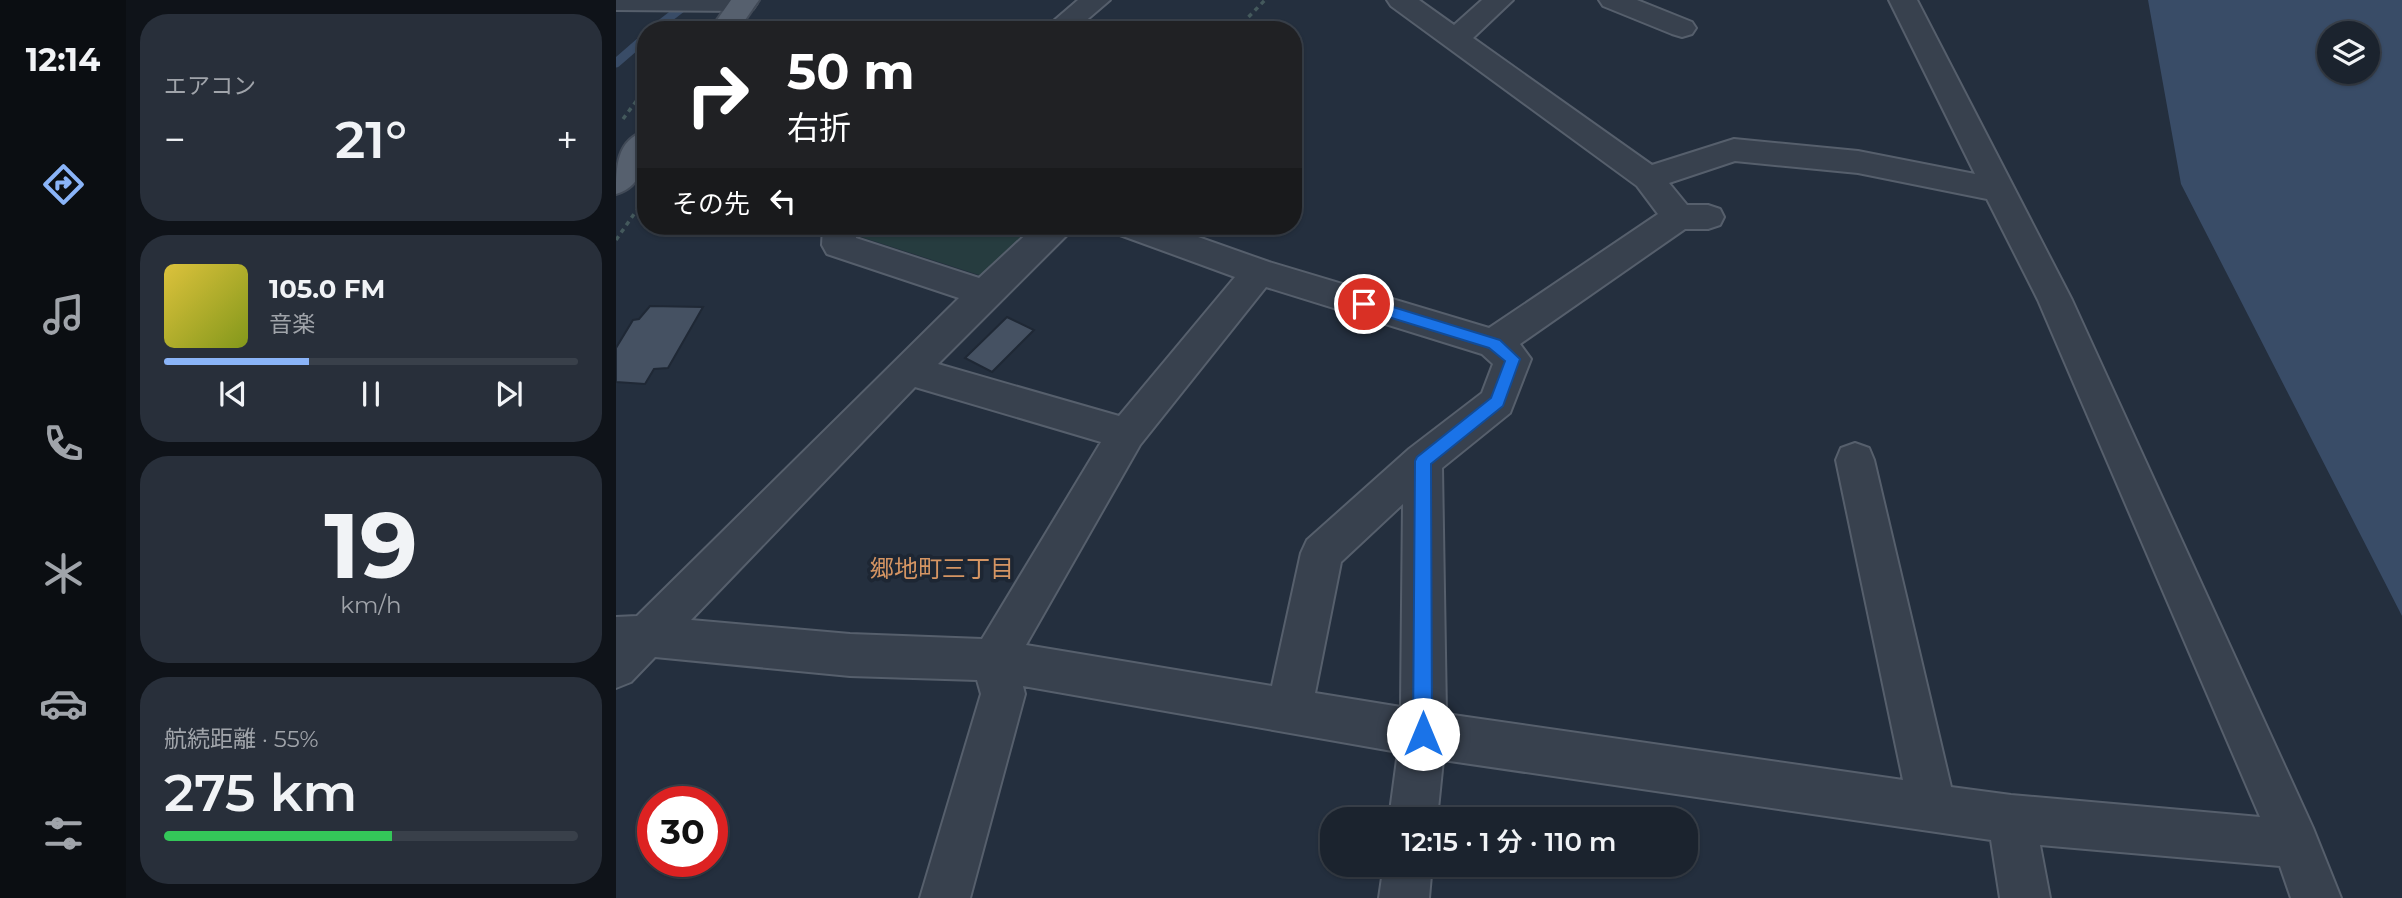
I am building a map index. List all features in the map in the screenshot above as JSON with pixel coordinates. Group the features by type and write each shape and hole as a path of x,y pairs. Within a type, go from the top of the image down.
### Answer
{"main road":[{"path":"730,21 744,2"},
{"path":"616,183 637,154"}],"street":[{"path":"1068,21 1096,0"},
{"path":"1401,0 1648,178 1693,217 1494,344"},
{"path":"1456,38 1499,0"},
{"path":"1612,0 1682,27"},
{"path":"1903,0 2001,190 2100,399 2296,845 2316,898"},
{"path":"616,2 744,2"},
{"path":"1648,178 1734,150 1858,162 2001,190"},
{"path":"839,235 839,245 985,293"},
{"path":"616,667 631,637 1046,235"},
{"path":"1157,235 1259,272 1494,344 1513,359 1497,402 1423,461 1322,553 1289,711"},
{"path":"945,898 1003,694 993,660 1127,434 1259,272"},
{"path":"907,370 1127,434"},
{"path":"1854,460 1932,807"},
{"path":"1414,807 1423,734 1423,461"},
{"path":"631,637 850,655 993,660 1423,734 1932,807 2011,818 2277,844"},
{"path":"2011,818 2025,898"},
{"path":"1404,898 1406,877"}],"path":[{"path":"1245,21 1265,0"},
{"path":"616,128 637,100"},
{"path":"616,240 637,210"}],"green space":[{"path":"855,235 1023,235 982,276"}],"water":[{"path":"2148,0 2402,0 2402,616 2181,184"}],"building":[{"path":"650,306 703,307 668,368 654,369 645,384 616,382 616,348 633,320 639,319"},
{"path":"1007,317 1034,330 992,372 965,358"}],"waterway":[{"path":"665,21 692,0"},
{"path":"616,63 637,45"}],"district":[{"name":"郷地町三丁目","path":"942,568"}],"route":[{"path":"1364,304 1494,344 1513,359 1497,402 1423,461 1423,734"}]}
